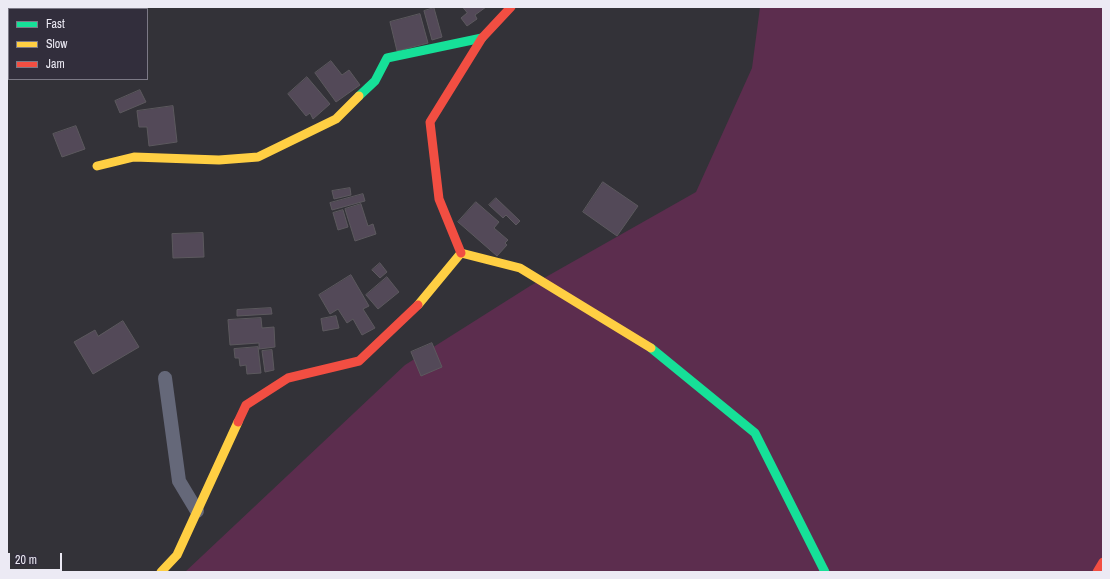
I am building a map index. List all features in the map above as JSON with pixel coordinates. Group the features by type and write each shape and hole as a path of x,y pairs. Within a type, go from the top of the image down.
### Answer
{"street":[{"path":"461,253 439,199 430,122 482,38 511,7"},
{"path":"97,166 134,157 219,160 258,157 336,119 375,81 387,58 482,38"},
{"path":"161,572 177,555 246,405 288,378 358,361 414,310 461,253"},
{"path":"461,253 520,268 656,351 755,433 825,572"},
{"path":"165,378 179,481 197,511"},
{"path":"1097,572 1103,562"}],"shaded area":[{"path":"760,7 1103,7 1103,572 185,572 405,365 530,286 696,192 752,68"}],"building":[{"path":"7,7 14,7 8,8 7,22"},
{"path":"463,7 486,7 475,15 477,19 467,26 461,18 467,13"},
{"path":"434,8 442,37 432,40 424,11"},
{"path":"420,14 428,43 397,51 390,22"},
{"path":"331,61 342,75 349,70 360,85 336,102 315,73"},
{"path":"307,77 330,104 313,119 310,113 306,116 288,94"},
{"path":"140,90 146,102 120,113 115,101"},
{"path":"173,106 177,142 149,146 147,127 139,127 137,111"},
{"path":"76,126 85,149 62,157 53,134"},
{"path":"603,182 638,206 617,236 583,212"},
{"path":"350,188 351,195 334,199 332,191"},
{"path":"363,194 365,201 332,210 330,203"},
{"path":"496,198 520,221 516,225 506,215 503,218 489,205"},
{"path":"476,202 499,222 494,228 508,240 505,243 507,245 497,256 458,222"},
{"path":"361,204 368,226 373,224 376,234 355,241 345,209"},
{"path":"343,210 348,227 338,230 333,213"},
{"path":"203,233 204,257 173,258 172,234"},
{"path":"380,263 387,272 380,278 372,270"},
{"path":"351,275 369,306 363,309 375,328 362,335 353,319 347,323 338,309 330,314 319,295"},
{"path":"387,277 399,292 378,309 366,295"},
{"path":"271,308 272,314 237,316 237,310"},
{"path":"336,316 339,328 323,331 321,319"},
{"path":"261,318 262,328 274,327 275,347 259,349 259,343 230,345 228,320"},
{"path":"123,321 139,347 93,374 74,342 95,330 98,336"},
{"path":"432,343 442,367 421,376 411,352"},
{"path":"258,347 261,373 247,374 246,365 240,366 239,358 235,358 234,349"},
{"path":"272,350 274,370 265,372 262,351"}],"traffic: fast":[{"path":"359,96 375,81 387,58 482,38"},
{"path":"651,348 755,433 825,572"}],"traffic: slow":[{"path":"97,166 134,157 219,160 258,157 336,119 359,96"},
{"path":"461,253 520,268 651,348"},
{"path":"418,305 461,253"},
{"path":"161,572 177,555 238,422"}],"traffic: jam":[{"path":"461,253 439,199 430,122 482,38 511,7"},
{"path":"238,422 246,405 288,378 359,361 418,305"},
{"path":"1097,572 1103,562"}]}
